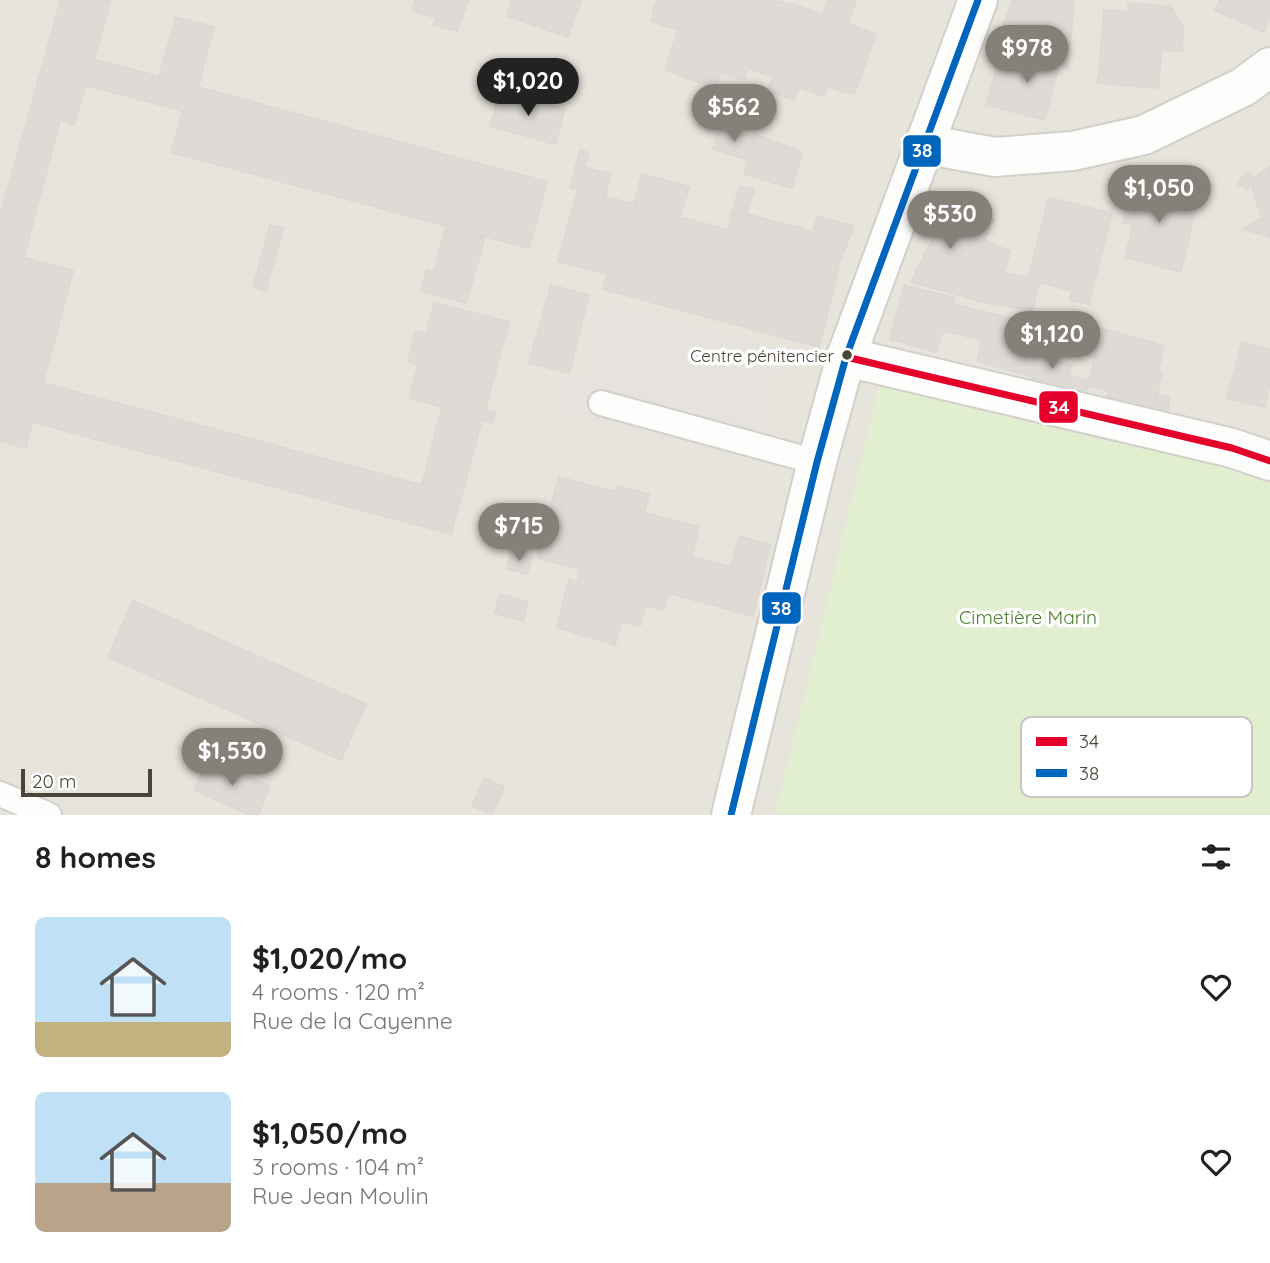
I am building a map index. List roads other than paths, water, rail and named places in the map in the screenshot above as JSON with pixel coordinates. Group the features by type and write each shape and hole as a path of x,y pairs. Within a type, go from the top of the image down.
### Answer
{"street":[{"path":"731,815 817,462 846,357 978,0"},
{"path":"923,144 995,157 1085,148 1144,135 1243,87 1270,67"},
{"path":"846,357 1231,448 1270,461"}],"lane":[{"path":"601,403 817,462"},
{"path":"0,794 49,815"}],"place":[{"name":"Centre pénitencier","path":"847,355"}],"park label":[{"name":"Cimetière Marin","path":"1028,617"}]}
